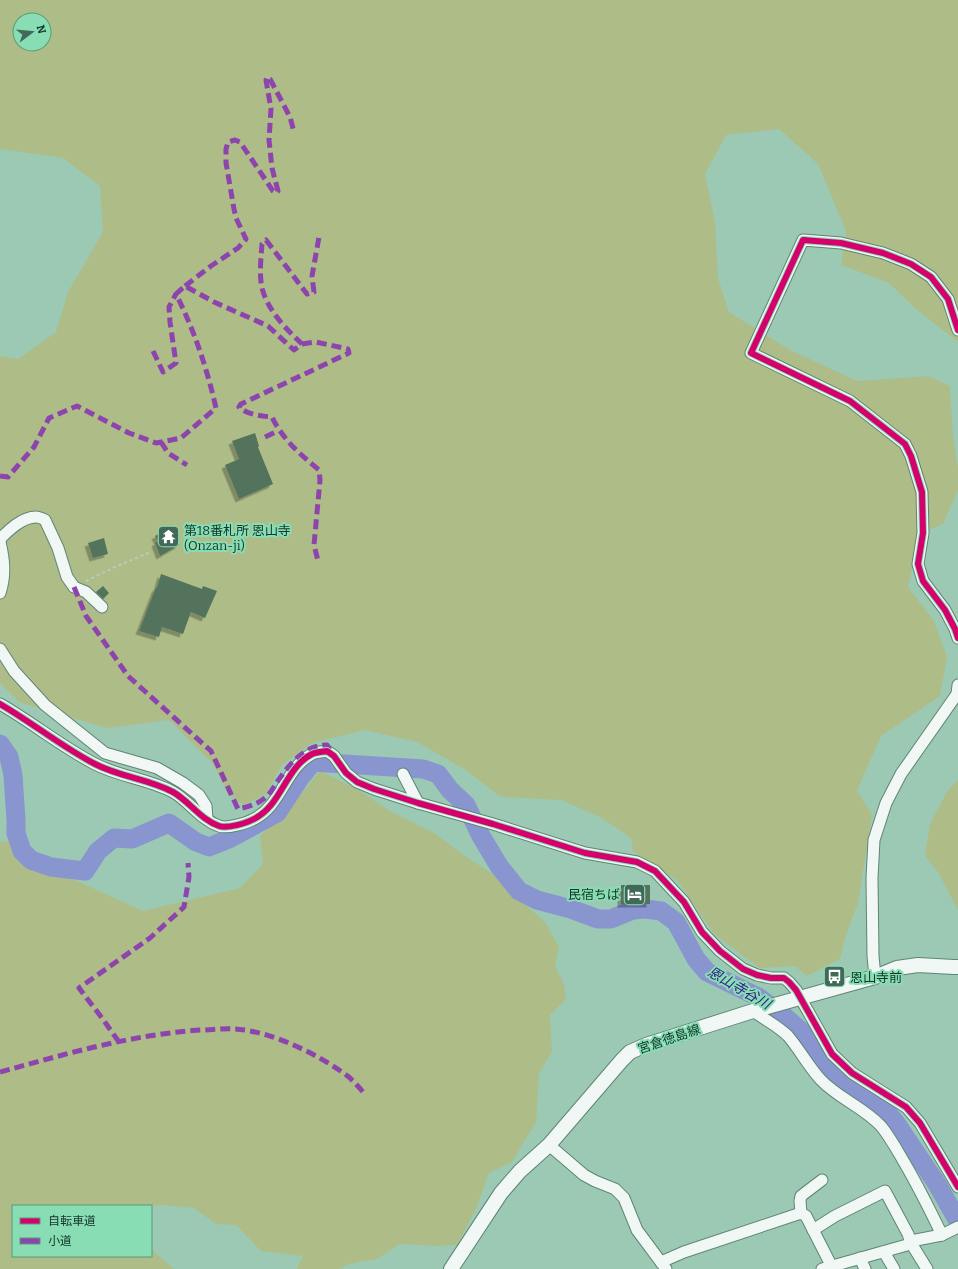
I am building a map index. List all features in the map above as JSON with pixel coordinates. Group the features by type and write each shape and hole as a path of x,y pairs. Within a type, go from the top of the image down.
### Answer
{"main road":[{"name":"宮倉徳島線","path":"451,1269 501,1193 520,1171 549,1145 630,1052 646,1045 757,1010 874,977 897,968 918,965 958,966"}],"street":[{"path":"958,330 948,299 931,277 911,264 883,254 841,244 803,240 751,353 850,401 905,444 912,456 922,492 923,533 918,564 923,581 946,610 958,638"},
{"path":"0,593 4,579 4,561 0,540 10,529 30,518 38,517 45,520 58,548 67,577 74,587 86,592 102,607"},
{"path":"0,649 14,671 45,705 105,753 157,768 183,783 199,795 206,806 207,820"},
{"path":"874,977 872,878 874,840 886,803 901,774 957,694 958,685"},
{"path":"0,704 95,764 116,774 149,782 173,792 190,804 207,820 220,826 238,825 254,819 271,807 298,764 313,753 326,751 334,756 346,773 357,782 418,803 493,824 585,853 637,862 655,871 669,884 684,902 702,932 720,951 743,969 757,975 771,978 784,978 792,986 832,1054 852,1073 906,1107 920,1123 958,1187"},
{"path":"403,774 418,803"},
{"path":"757,1010 788,1037 822,1081 866,1112 882,1127 923,1196 950,1231 916,1240 884,1252 829,1268 806,1216 801,1213"},
{"path":"549,1145 584,1175 615,1189 624,1198 637,1230 663,1266 684,1252 801,1213"},
{"path":"801,1213 801,1196 822,1180"},
{"path":"813,1230 835,1216 885,1191 908,1234 911,1243 927,1269"},
{"path":"884,1252 894,1269"},
{"path":"860,1258 865,1269"}],"path":[{"path":"74,587 117,566 151,552"}],"green space":[{"path":"0,0 958,0 958,342 916,309 889,283 841,265 846,231 818,164 779,129 726,135 705,174 715,222 718,278 729,312 790,350 857,381 929,376 950,386 953,437 958,467 958,490 943,524 919,534 908,587 934,621 947,657 940,696 881,736 857,790 872,815 858,903 846,935 840,959 807,976 795,966 760,968 714,934 677,880 633,851 631,838 600,817 561,800 501,797 464,769 417,742 365,730 312,743 282,765 265,795 244,805 228,794 213,764 169,720 107,728 19,702 0,683 0,356 18,359 56,332 68,292 103,232 100,186 63,158 0,149"},
{"path":"320,771 357,789 390,811 434,833 500,879 545,922 559,947 555,966 564,984 566,999 550,1015 552,1051 539,1074 536,1122 512,1162 489,1173 476,1209 457,1245 434,1246 400,1244 377,1259 349,1264 339,1269 297,1269 303,1256 261,1251 236,1225 216,1224 194,1208 163,1205 12,1205 12,1257 152,1257 152,1250 174,1269 0,1269 0,842 9,841 32,868 75,880 143,911 240,888 263,864 260,836 301,794"},
{"path":"958,780 958,910 938,872 925,856 930,824 948,790"}],"building":[{"path":"255,433 258,447 273,484 239,499 225,465 239,459 232,441"},
{"path":"170,527 179,545 160,556 155,543 158,541 155,536"},
{"path":"104,538 108,554 93,558 88,543"},
{"path":"161,574 202,589 203,586 217,591 205,618 191,612 183,634 162,627 159,637 139,631 156,587 157,588"},
{"path":"103,586 109,593 103,599 96,592"},
{"name":"民宿ちば","path":"621,885 650,885 650,904 621,904"}],"waterway":[{"name":"恩山寺谷川","path":"0,744 9,757 13,775 16,833 22,851 31,860 51,867 85,871 98,851 114,838 132,839 169,823 196,842 209,847 229,839 277,813 300,778 313,762 423,769 438,774 450,790 466,805 481,836 499,866 519,891 537,900 571,909 598,919 611,919 633,910 645,909 661,911 676,922 696,959 707,972 758,997 785,1017 801,1031 831,1074 882,1106 896,1123 937,1184 958,1221"}],"marked path":[{"path":"185,286 238,248 246,239 236,218 234,209 226,163 226,149 228,142 235,140 240,142 273,191 276,193 278,191 272,168 269,140 271,109 266,80 267,77 270,79 290,117 294,132"},
{"path":"0,476 8,477 34,447 49,418 77,406 129,433 156,443 181,438 216,408 208,378 189,321 176,294 185,286 214,302 268,326 294,350 302,344 278,319 273,312 262,288 260,272 262,244 266,240 307,294 314,292 312,276 319,237"},
{"path":"153,351 163,372 176,363 169,307 176,294"},
{"path":"302,344 316,342 348,349 349,353 241,404 239,407 259,416 272,417 281,433 287,440 319,470 320,480 314,545 318,561"},
{"path":"265,437 278,431"},
{"path":"161,442 168,453 187,465"},
{"path":"74,587 86,616 128,676 211,751 238,809 253,805 266,797 292,763 304,752 311,748 327,745 332,753"},
{"path":"119,1042 79,988 150,938 184,907 189,877 188,863"},
{"path":"0,1072 125,1040 176,1032 231,1029 264,1034 310,1053 324,1060 349,1077 363,1092"}],"cycle path":[{"path":"958,330 948,299 931,277 911,264 883,253 841,243 803,240 751,353 850,401 905,444 911,456 922,492 923,533 918,564 923,581 945,610 958,638"},
{"path":"0,704 95,764 173,792 206,819 219,826 227,827 242,824 263,813 278,796 295,768 303,760 314,753 327,751 334,756 346,773 357,782 374,789 585,853 637,862 655,871 684,902 702,932 720,951 743,969 757,975 771,978 784,978 789,982 796,990 832,1054 852,1073 906,1107 920,1123 958,1187"}],"place":[{"name":"第18番札所 恩山寺 (Onzan-ji)","path":"169,537"},
{"name":"民宿ちば","path":"635,894"},
{"name":"恩山寺前","path":"834,977"}]}
